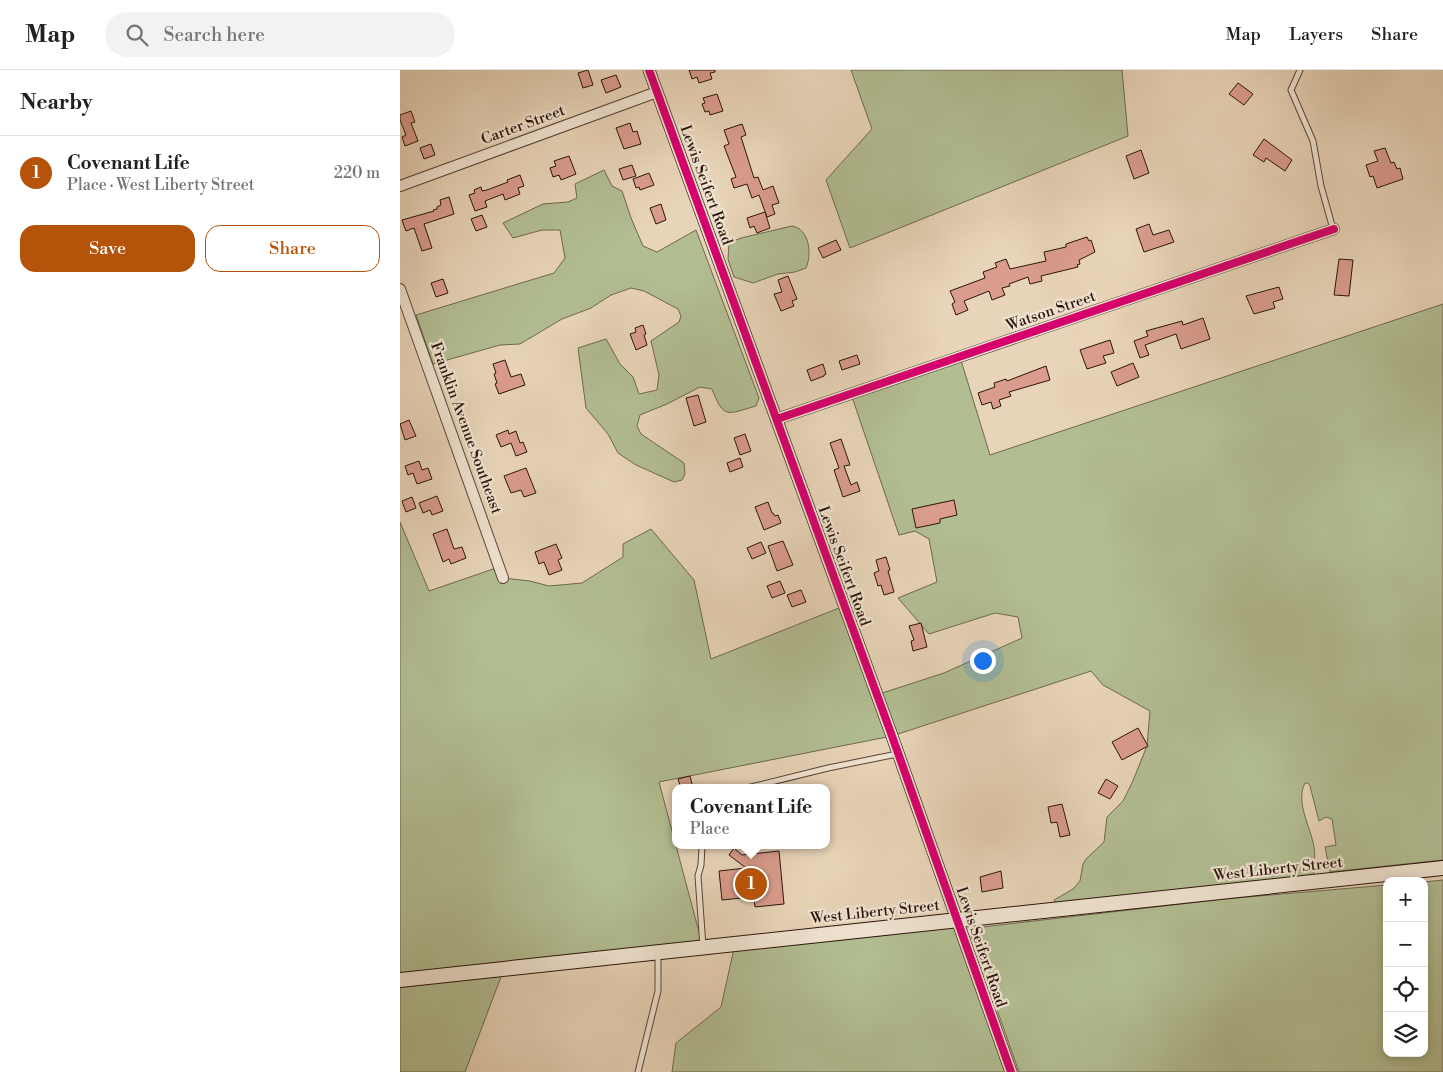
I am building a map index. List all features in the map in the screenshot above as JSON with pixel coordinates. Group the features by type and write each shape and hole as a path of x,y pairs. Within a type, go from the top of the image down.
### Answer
{"main road":[{"name":"West Liberty Street","path":"400,980 1443,868"}],"street":[{"name":"Lewis Seifert Road","path":"649,70 777,419 1011,1072"},
{"name":"Carter Street","path":"400,186 657,92"},
{"name":"Watson Street","path":"777,419 1334,229"},
{"name":"Franklin Avenue Southeast","path":"400,289 503,578"}],"lane":[{"path":"1300,70 1291,90 1313,141 1322,186 1334,229"},
{"path":"763,784 828,768 898,754"},
{"path":"702,849 698,876 703,947"},
{"path":"638,1072 658,991 658,952"}],"green space":[{"path":"851,70 1122,70 1128,136 850,248 826,180 872,129"},
{"path":"604,170 612,186 622,191 643,246 657,252 696,230 759,398 756,406 728,412 720,406 712,389 700,387 640,415 637,426 641,434 684,463 685,474 682,480 674,482 636,465 618,453 608,434 586,408 578,348 606,339 620,364 633,377 639,394 657,390 659,375 651,341 679,322 681,316 678,309 644,291 631,288 611,295 591,308 562,319 520,344 500,345 433,364 416,315 554,273 565,258 560,230 542,230 513,238 503,223 543,204 568,202 577,198 575,184"},
{"path":"792,226 803,232 808,243 809,256 806,268 795,272 778,274 753,283 734,277 728,259 729,243 741,238"},
{"path":"1443,304 1443,860 1330,872 1325,847 1336,845 1332,819 1326,817 1319,821 1310,786 1308,783 1305,783 1302,790 1302,798 1314,847 1314,875 1055,903 1054,900 1073,889 1080,881 1083,864 1086,859 1104,842 1107,817 1123,801 1147,746 1150,711 1103,685 1091,671 892,736 659,782 672,831 672,849 677,849 703,947 504,969 465,1072 400,1072 400,522 429,591 499,567 503,578 530,581 549,586 582,583 623,557 623,544 651,529 694,580 711,659 844,606 876,695 944,673 1022,638 1018,617 995,613 929,634 898,598 937,582 929,539 915,531 899,535 851,394 960,357 990,455"},
{"path":"1443,880 1443,1072 1019,1072 971,936 974,929 982,927 1224,899 1383,885 1383,1057 1428,1057 1428,882"},
{"path":"957,920 1011,1072 672,1072 676,1043 721,1007 735,944"}],"building":[{"path":"588,70 593,85 583,88 578,73"},
{"path":"689,70 715,70 715,72 710,73 712,79 699,83 697,77 692,79"},
{"path":"616,75 621,87 606,93 601,80"},
{"path":"1238,83 1253,94 1244,105 1229,94"},
{"path":"717,94 723,111 710,115 709,111 705,112 702,104 705,103 703,98"},
{"path":"411,111 415,122 411,123 418,141 405,146 402,137 406,135 400,115"},
{"path":"630,123 633,132 637,131 641,144 624,149 616,128"},
{"path":"742,124 746,135 741,137 754,178 758,177 763,190 773,186 779,203 772,205 775,214 767,217 759,195 752,198 747,184 734,188 731,179 736,177 724,146 729,144 724,130"},
{"path":"1264,139 1292,160 1285,171 1266,158 1264,162 1253,155"},
{"path":"431,144 435,155 424,159 420,148"},
{"path":"1385,148 1391,163 1394,162 1397,169 1400,168 1403,179 1377,188 1373,176 1370,177 1366,165 1378,161 1374,151"},
{"path":"1141,150 1149,173 1134,179 1126,156"},
{"path":"569,156 576,174 561,180 559,175 553,177 550,168 556,166 554,161"},
{"path":"632,165 636,176 623,180 619,169"},
{"path":"649,173 654,185 640,190 639,187 636,188 633,179"},
{"path":"520,175 524,186 518,188 520,194 505,200 503,194 485,201 487,207 475,211 469,195 475,193 474,190 481,187 482,191 487,190"},
{"path":"449,197 454,214 424,224 432,248 422,251 414,228 406,231 402,220 434,211 441,205 440,200"},
{"path":"661,204 666,220 656,224 650,208"},
{"path":"765,212 770,228 757,233 754,226 750,228 747,218"},
{"path":"482,215 487,227 476,231 471,219"},
{"path":"1149,224 1153,235 1169,230 1174,242 1144,252 1136,229"},
{"path":"1087,237 1089,241 1091,240 1095,252 1079,260 1080,264 1077,265 1078,267 1041,276 1042,281 1030,284 1028,277 1009,284 1010,286 1002,288 1005,295 992,300 989,291 964,301 968,310 956,315 952,304 955,302 950,291 985,278 983,272 997,267 995,263 1006,259 1010,269 1046,261 1044,252 1066,247 1066,244"},
{"path":"836,240 841,250 823,258 818,248"},
{"path":"1339,259 1353,260 1349,296 1334,295"},
{"path":"788,276 797,299 792,301 794,306 781,311 774,294 782,292 778,280"},
{"path":"443,279 448,293 436,297 431,283"},
{"path":"1279,287 1283,299 1273,302 1275,308 1254,314 1246,296"},
{"path":"1203,318 1210,339 1181,349 1176,334 1145,345 1149,355 1140,358 1134,341 1148,336 1146,331 1182,321 1183,325"},
{"path":"643,325 647,345 636,350 630,334 636,332 635,328"},
{"path":"1110,340 1114,353 1103,356 1106,363 1087,369 1080,350"},
{"path":"857,355 860,364 842,370 839,361"},
{"path":"505,360 511,377 521,374 525,385 499,394 495,384 497,383 494,374 496,373 493,364"},
{"path":"1133,363 1139,377 1117,386 1111,372"},
{"path":"823,364 826,374 811,381 807,370"},
{"path":"1046,366 1050,380 1009,392 1011,396 999,400 1001,406 993,409 991,402 982,405 978,393 995,387 994,383 1006,379 1007,381"},
{"path":"698,395 706,422 694,426 686,398"},
{"path":"409,420 416,436 405,440 400,424"},
{"path":"508,430 509,434 516,431 520,443 523,442 527,452 516,456 511,443 501,447 496,435"},
{"path":"745,434 751,451 740,455 734,438"},
{"path":"841,439 850,465 844,466 851,485 857,482 860,491 843,497 834,470 839,468 830,443"},
{"path":"740,458 743,467 730,472 727,463"},
{"path":"419,461 422,470 428,468 432,479 417,484 413,473 408,475 405,466"},
{"path":"526,468 536,493 524,497 521,490 511,493 504,476"},
{"path":"437,496 443,511 432,515 430,510 423,513 419,503"},
{"path":"412,497 416,508 406,512 402,501"},
{"path":"954,500 957,515 940,519 940,523 916,528 912,509"},
{"path":"768,502 772,513 775,516 778,515 781,523 764,530 755,507"},
{"path":"447,529 454,549 462,547 466,558 451,564 449,559 443,562 433,534"},
{"path":"783,541 793,565 777,571 768,546"},
{"path":"761,542 766,553 752,559 747,548"},
{"path":"556,544 562,558 558,560 562,570 549,575 544,562 539,564 535,552"},
{"path":"886,557 894,592 884,595 881,585 878,586 874,573 879,571 876,560"},
{"path":"780,581 785,593 772,598 767,586"},
{"path":"801,590 806,602 792,607 787,595"},
{"path":"921,623 927,647 913,651 911,641 914,640 909,626"},
{"path":"1138,728 1148,746 1122,760 1112,742"},
{"path":"690,776 692,784 680,784 678,779"},
{"path":"1106,779 1118,786 1110,799 1098,793"},
{"path":"1062,804 1070,835 1060,837 1057,822 1051,823 1048,807"},
{"path":"733,849 742,855 779,851 784,904 755,907 752,897 722,900 719,871 746,868 729,855"},
{"path":"1001,871 1003,888 982,892 980,877"}],"cycle path":[{"path":"649,70 892,736 1011,1072"},
{"path":"777,419 1334,229"}],"place":[{"name":"Covenant Life","path":"751,884"}]}
